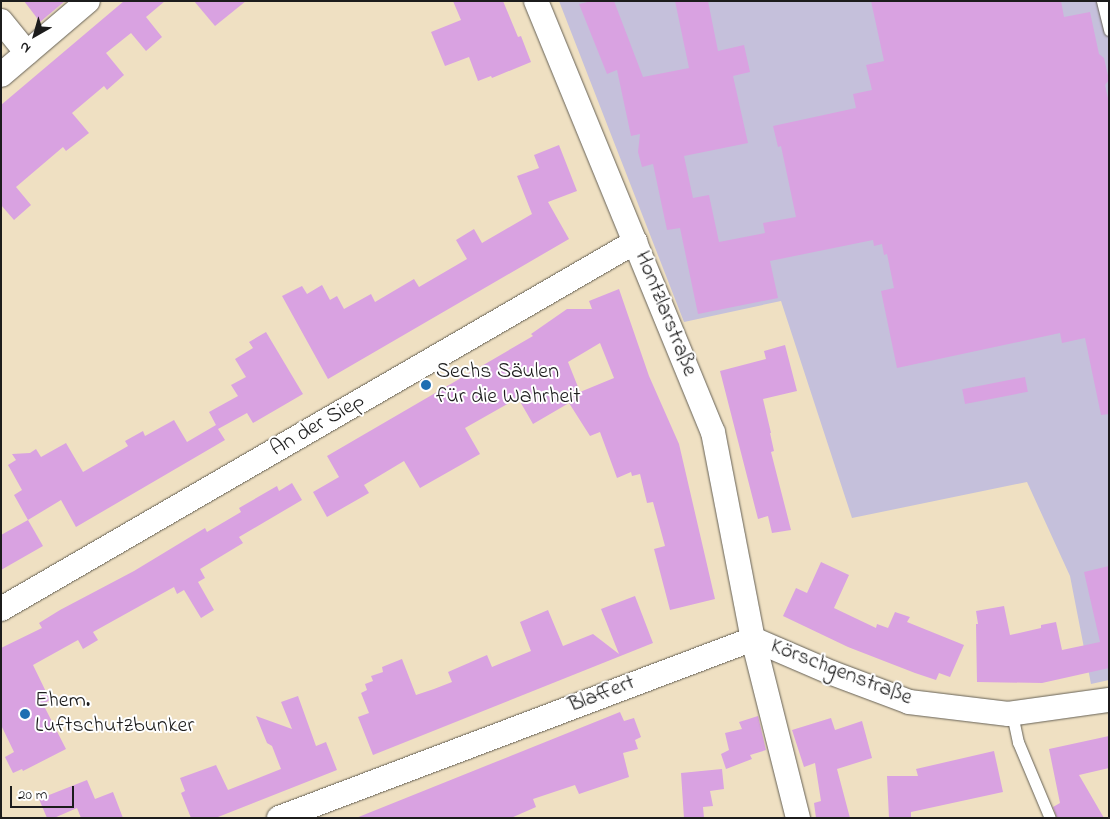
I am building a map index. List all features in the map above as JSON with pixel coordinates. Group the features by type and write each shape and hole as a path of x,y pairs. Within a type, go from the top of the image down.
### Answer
{"street":[{"path":"1,75 88,1"},
{"name":"Hontzlarstraße","path":"536,1 713,432 753,639"},
{"path":"1,21 27,53"},
{"name":"An der Siep","path":"1,609 635,242"},
{"path":"753,639 798,818"},
{"name":"Körschgenstraße","path":"753,639 832,673 909,702 1012,714 1079,706 1109,700"},
{"name":"Blaffert","path":"279,818 753,639"}],"lane":[{"path":"1102,1 1109,30"},
{"path":"1012,714 1018,742 1050,818"}],"shaded area":[{"path":"559,1 1109,1 1109,680 1091,684 1070,576 1027,482 852,518 781,301 684,322"}],"building":[{"path":"24,1 65,1 40,22"},
{"path":"124,1 165,1 146,17 162,37 146,51 131,33 106,53 124,75 107,90 104,86 72,113 89,133 66,151 63,147 16,187 31,205 14,220 1,205 1,105"},
{"path":"194,1 246,1 215,26"},
{"path":"453,1 503,1 518,37 521,36 531,62 492,78 491,76 478,81 469,57 445,66 431,32 461,20"},
{"path":"592,1 614,1 643,77 689,68 675,1 708,1 718,51 744,45 750,72 733,76 748,143 684,156 693,198 709,195 719,242 765,233 763,223 796,217 781,146 778,147 773,126 856,108 853,94 872,90 866,65 884,61 871,1 1061,1 1064,17 1090,12 1099,54 1104,58 1109,80 1105,85 1109,103 1109,414 1101,415 1085,338 1062,343 1060,333 897,368 881,291 894,288 887,254 884,255 882,244 874,246 873,240 770,261 778,298 698,314 680,228 667,230 653,164 642,167 638,152 640,134 631,136 617,70 607,74 579,4"},
{"path":"559,145 577,191 548,202 569,239 328,379 282,296 302,286 307,294 322,285 330,300 337,296 344,309 371,294 375,302 414,279 419,287 467,259 456,240 474,229 482,243 532,214 517,176 539,168 534,155"},
{"path":"619,289 649,376 679,444 715,599 670,610 654,549 665,546 653,502 647,503 640,474 632,476 631,472 617,478 600,432 590,436 569,403 533,424 518,398 465,428 480,454 420,488 404,461 364,485 369,493 327,517 313,492 339,477 327,456 533,336 531,334 567,309 592,309 589,301","holes":["600,343 614,378 580,392 568,362"]},
{"path":"266,332 303,394 253,423 247,413 218,429 225,440 76,527 61,500 28,520 14,495 22,490 8,465 16,460 12,454 30,453 36,449 41,457 66,443 83,472 128,446 125,441 143,431 145,436 174,420 187,442 216,425 209,412 238,396 231,385 246,377 235,359 253,348 249,342"},
{"path":"785,345 797,391 763,399 774,451 771,452 791,530 772,533 768,516 758,519 720,371 766,359 764,351"},
{"path":"1025,377 1028,392 965,404 962,389"},
{"path":"292,483 302,500 239,537 243,543 200,569 205,578 198,582 214,610 201,618 184,590 177,594 174,587 93,632 98,640 83,649 78,640 33,665 50,700 43,704 66,749 23,771 22,769 13,773 5,757 14,752 1,725 1,648 42,628 39,623 60,610 134,571 205,528 207,532 241,512 239,508 277,486 279,491"},
{"path":"28,520 43,546 1,570 1,535"},
{"path":"821,562 849,575 834,608 876,628 877,624 888,628 895,612 910,617 907,622 964,645 950,677 939,673 936,680 915,673 848,647 783,616 796,588 807,593"},
{"path":"1109,566 1109,668 1042,683 977,682 976,624 978,624 976,611 1004,606 1010,635 1041,628 1041,625 1056,622 1062,650 1100,642 1084,572"},
{"path":"635,596 653,643 373,755 358,717 369,713 361,693 367,690 365,684 373,681 371,676 383,672 382,667 402,659 416,695 434,689 452,682 448,672 487,655 492,667 531,651 520,622 548,610 563,646 593,634 619,654 601,609"},
{"path":"298,696 316,746 326,742 337,770 218,817 191,818 181,793 185,791 180,778 216,765 228,790 281,769 272,746 267,743 256,716 292,729 281,702"},
{"path":"620,712 624,721 634,718 641,737 635,740 638,749 623,753 629,777 579,794 575,785 533,799 536,807 511,818 356,818"},
{"path":"758,716 766,750 750,755 752,759 726,769 721,754 729,750 725,733 742,729 739,722"},
{"path":"831,718 835,730 862,721 872,758 837,769 850,818 816,818 814,803 821,801 815,763 804,767 792,730"},
{"path":"1109,736 1109,768 1079,775 1104,818 1057,818 1053,807 1060,803 1049,749"},
{"path":"994,751 1003,792 911,812 911,818 889,818 887,776 918,776 916,769"},
{"path":"722,769 724,789 710,791 713,806 703,807 704,818 684,818 681,773"},
{"path":"87,780 95,799 113,792 123,818 81,818 77,808 54,818 47,818 39,799"}],"place":[{"name":"Sechs Säulen für die Wahrheit","path":"426,385"},
{"name":"Ehem. Luftschutzbunker","path":"25,714"}]}
